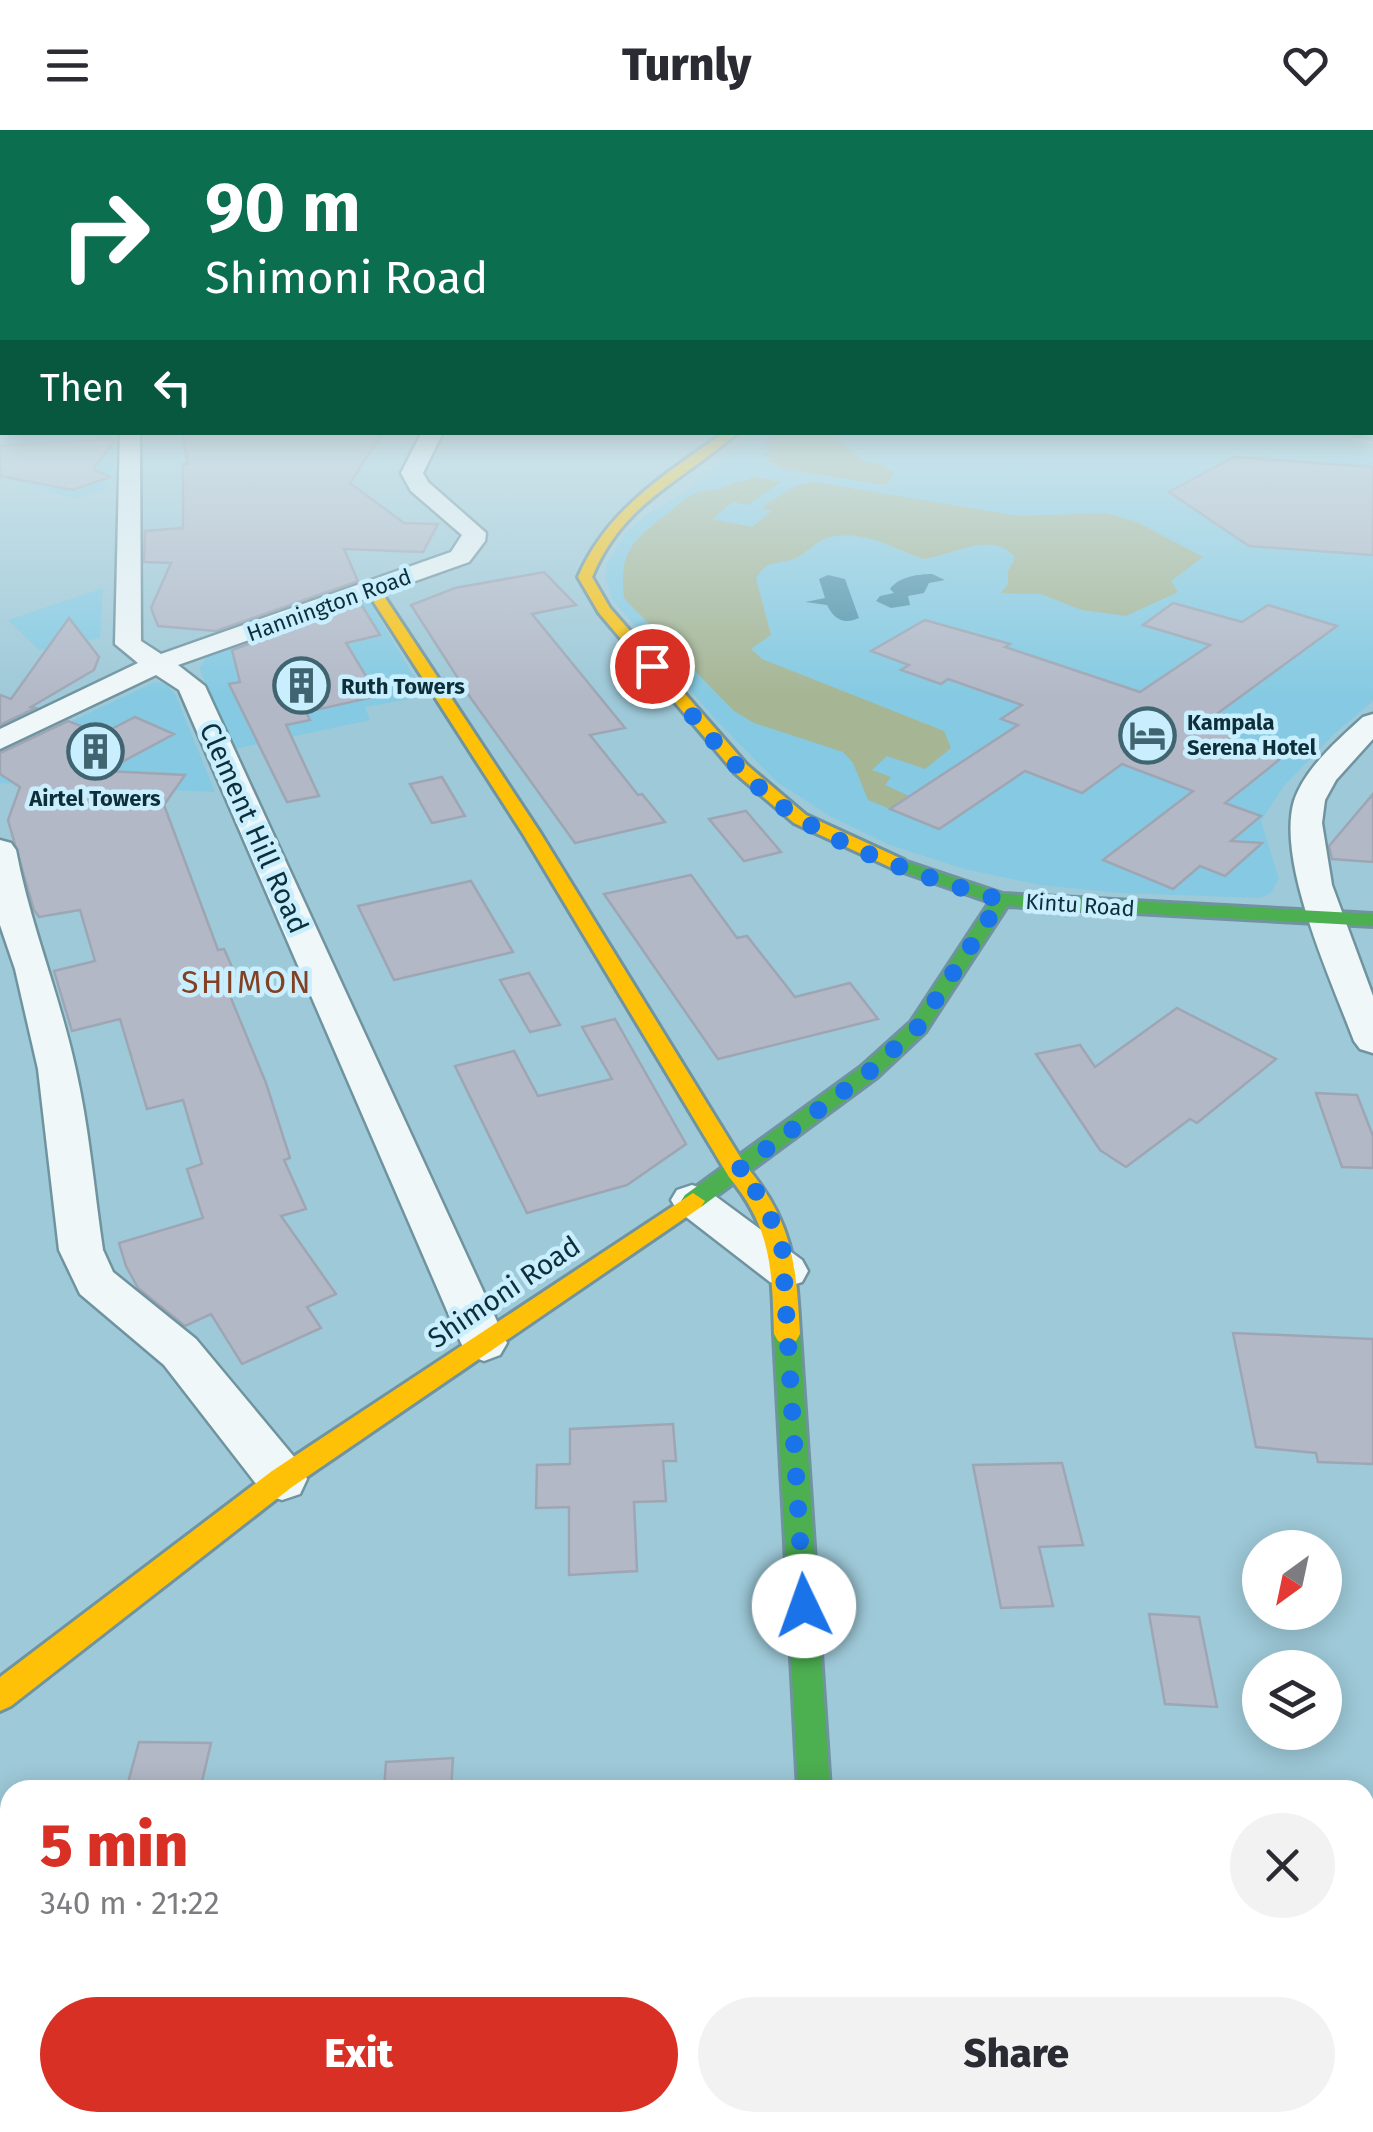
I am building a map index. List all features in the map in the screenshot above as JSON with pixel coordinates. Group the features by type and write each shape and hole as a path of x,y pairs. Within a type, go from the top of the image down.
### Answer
{"street":[{"name":"Clement Hill Road","path":"129,509 128,644 191,686 484,1343"},
{"name":"Hannington Road","path":"0,740 157,664 450,562 473,541 470,526 450,509"},
{"name":"Kintu Road","path":"637,509 599,540 587,564 585,577 590,587 699,724 800,818 876,858 1001,900 1373,920"},
{"path":"373,590 532,834 737,1171 761,1197 773,1219 786,1271 813,1780"},
{"path":"1373,723 1325,775 1310,800 1304,826 1328,920 1373,1041"},
{"path":"0,850 9,902 33,969 57,1069 81,1250 96,1282 180,1352 282,1479"},
{"name":"Shimoni Road","path":"0,1696 282,1479 737,1171 869,1072 918,1027 1001,900"},
{"path":"692,1200 786,1271"}],"shaded area":[{"path":"1373,509 1373,701 1334,734 1283,787 1261,821 1279,879 1271,893 1260,898 1121,893 1040,885 964,869 890,845 830,816 777,782 715,719 612,599 606,579 607,563 626,532 652,511"},
{"path":"932,574 945,580 929,583 924,593 908,596 910,605 891,608 876,601 894,593 890,589 903,579"},
{"path":"828,575 845,579 859,618 844,621 827,605 805,602 825,598 819,579"},
{"path":"103,588 100,638 39,650 8,620"},
{"path":"369,601 426,696 365,707 370,720 234,749 199,668 206,658 278,629"},
{"path":"155,682 166,684 175,694 215,792 0,783 0,755"}],"green space":[{"path":"672,509 724,509 712,519 752,527 772,511 766,509 978,509 1018,516 1106,513 1137,522 1203,557 1171,581 1178,592 1126,616 1082,610 1041,594 1001,593 1008,584 1008,571 1015,558 996,545 971,546 922,559 874,540 835,536 796,558 764,568 756,579 771,635 751,649 762,659 944,731 951,748 925,769 887,756 872,770 891,777 885,785 909,796 890,809 868,800 853,763 843,752 754,723 734,711 624,598 626,558 645,531"}],"building":[{"path":"183,509 386,509 404,523 438,524 423,552 344,549 358,581 216,631 158,626 151,608 171,563 144,562 145,531 183,528"},
{"path":"1195,509 1373,509 1373,555 1249,546"},
{"path":"544,572 576,605 532,614 625,728 590,735 665,822 575,843 470,697 411,605 455,588"},
{"path":"1173,603 1242,622 1268,605 1337,626 1207,721 1238,732 1226,741 1279,760 1225,803 1261,816 1231,841 1262,843 1225,876 1200,866 1173,889 1103,860 1193,791 1122,764 1082,793 1025,771 939,829 890,809 1018,725 1001,719 1022,705 948,679 941,684 901,670 909,665 871,651 925,620 1010,644 1005,647 1140,692 1210,645 1143,625"},
{"path":"361,604 380,635 346,643 378,696 306,712 310,720 286,725 319,796 287,802 229,684 240,682 232,650"},
{"path":"69,618 99,657 94,670 31,707 35,708 0,725 0,695 11,699"},
{"path":"135,717 174,734 105,771 185,775 164,805 218,950 224,949 236,976 223,979 266,1083 290,1158 284,1160 306,1209 281,1216 336,1294 307,1307 321,1328 242,1364 211,1314 185,1326 138,1288 126,1266 119,1243 203,1218 187,1169 202,1164 183,1100 147,1109 120,1019 72,1031 54,971 95,961 80,910 39,917 34,910 8,820 20,787 0,774 0,753 68,721 102,734"},
{"path":"442,777 465,816 432,823 410,784"},
{"path":"1373,794 1373,862 1332,859 1329,846"},
{"path":"746,811 781,852 744,861 709,819"},
{"path":"691,875 737,938 747,936 795,997 850,983 878,1019 718,1059 604,894"},
{"path":"471,881 513,952 394,980 358,906"},
{"path":"529,973 560,1025 530,1032 500,980"},
{"path":"1177,1008 1276,1059 1197,1123 1190,1119 1126,1167 1100,1150 1036,1054 1080,1045 1095,1067"},
{"path":"615,1019 686,1144 627,1185 527,1213 455,1066 514,1051 538,1096 612,1079 582,1027"},
{"path":"1316,1093 1357,1095 1373,1136 1373,1168 1342,1167"},
{"path":"1233,1333 1373,1339 1373,1464 1318,1462 1316,1453 1256,1447"},
{"path":"673,1424 676,1461 663,1461 666,1501 634,1502 637,1571 569,1575 569,1507 536,1508 537,1465 570,1464 570,1429"},
{"path":"1062,1463 1083,1545 1039,1547 1053,1606 1001,1608 973,1465"},
{"path":"1149,1614 1199,1617 1217,1707 1165,1704"},
{"path":"139,1742 211,1743 202,1780 129,1780"},
{"path":"453,1758 452,1780 385,1780 386,1762"}],"traffic: fast":[{"path":"898,864 1001,900 1373,920"},
{"path":"693,1201 869,1072 918,1027 1001,900"},
{"path":"787,1334 813,1780"}],"traffic: slow":[{"path":"630,509 609,531 585,577 604,610 741,769 800,819 898,864"},
{"path":"373,590 532,834 737,1171 766,1210 780,1246 787,1334"},
{"path":"0,1696 282,1479 693,1201"}],"place":[{"name":"Ruth Towers","path":"302,686"},
{"name":"Kampala Serena Hotel","path":"1148,735"},
{"name":"Airtel Towers","path":"95,751"}],"district":[{"name":"SHIMON","path":"247,982"}],"route":[{"path":"652,666 699,724 800,818 876,858 1001,900 918,1027 869,1072 737,1171 761,1197 782,1244 804,1606"}]}
